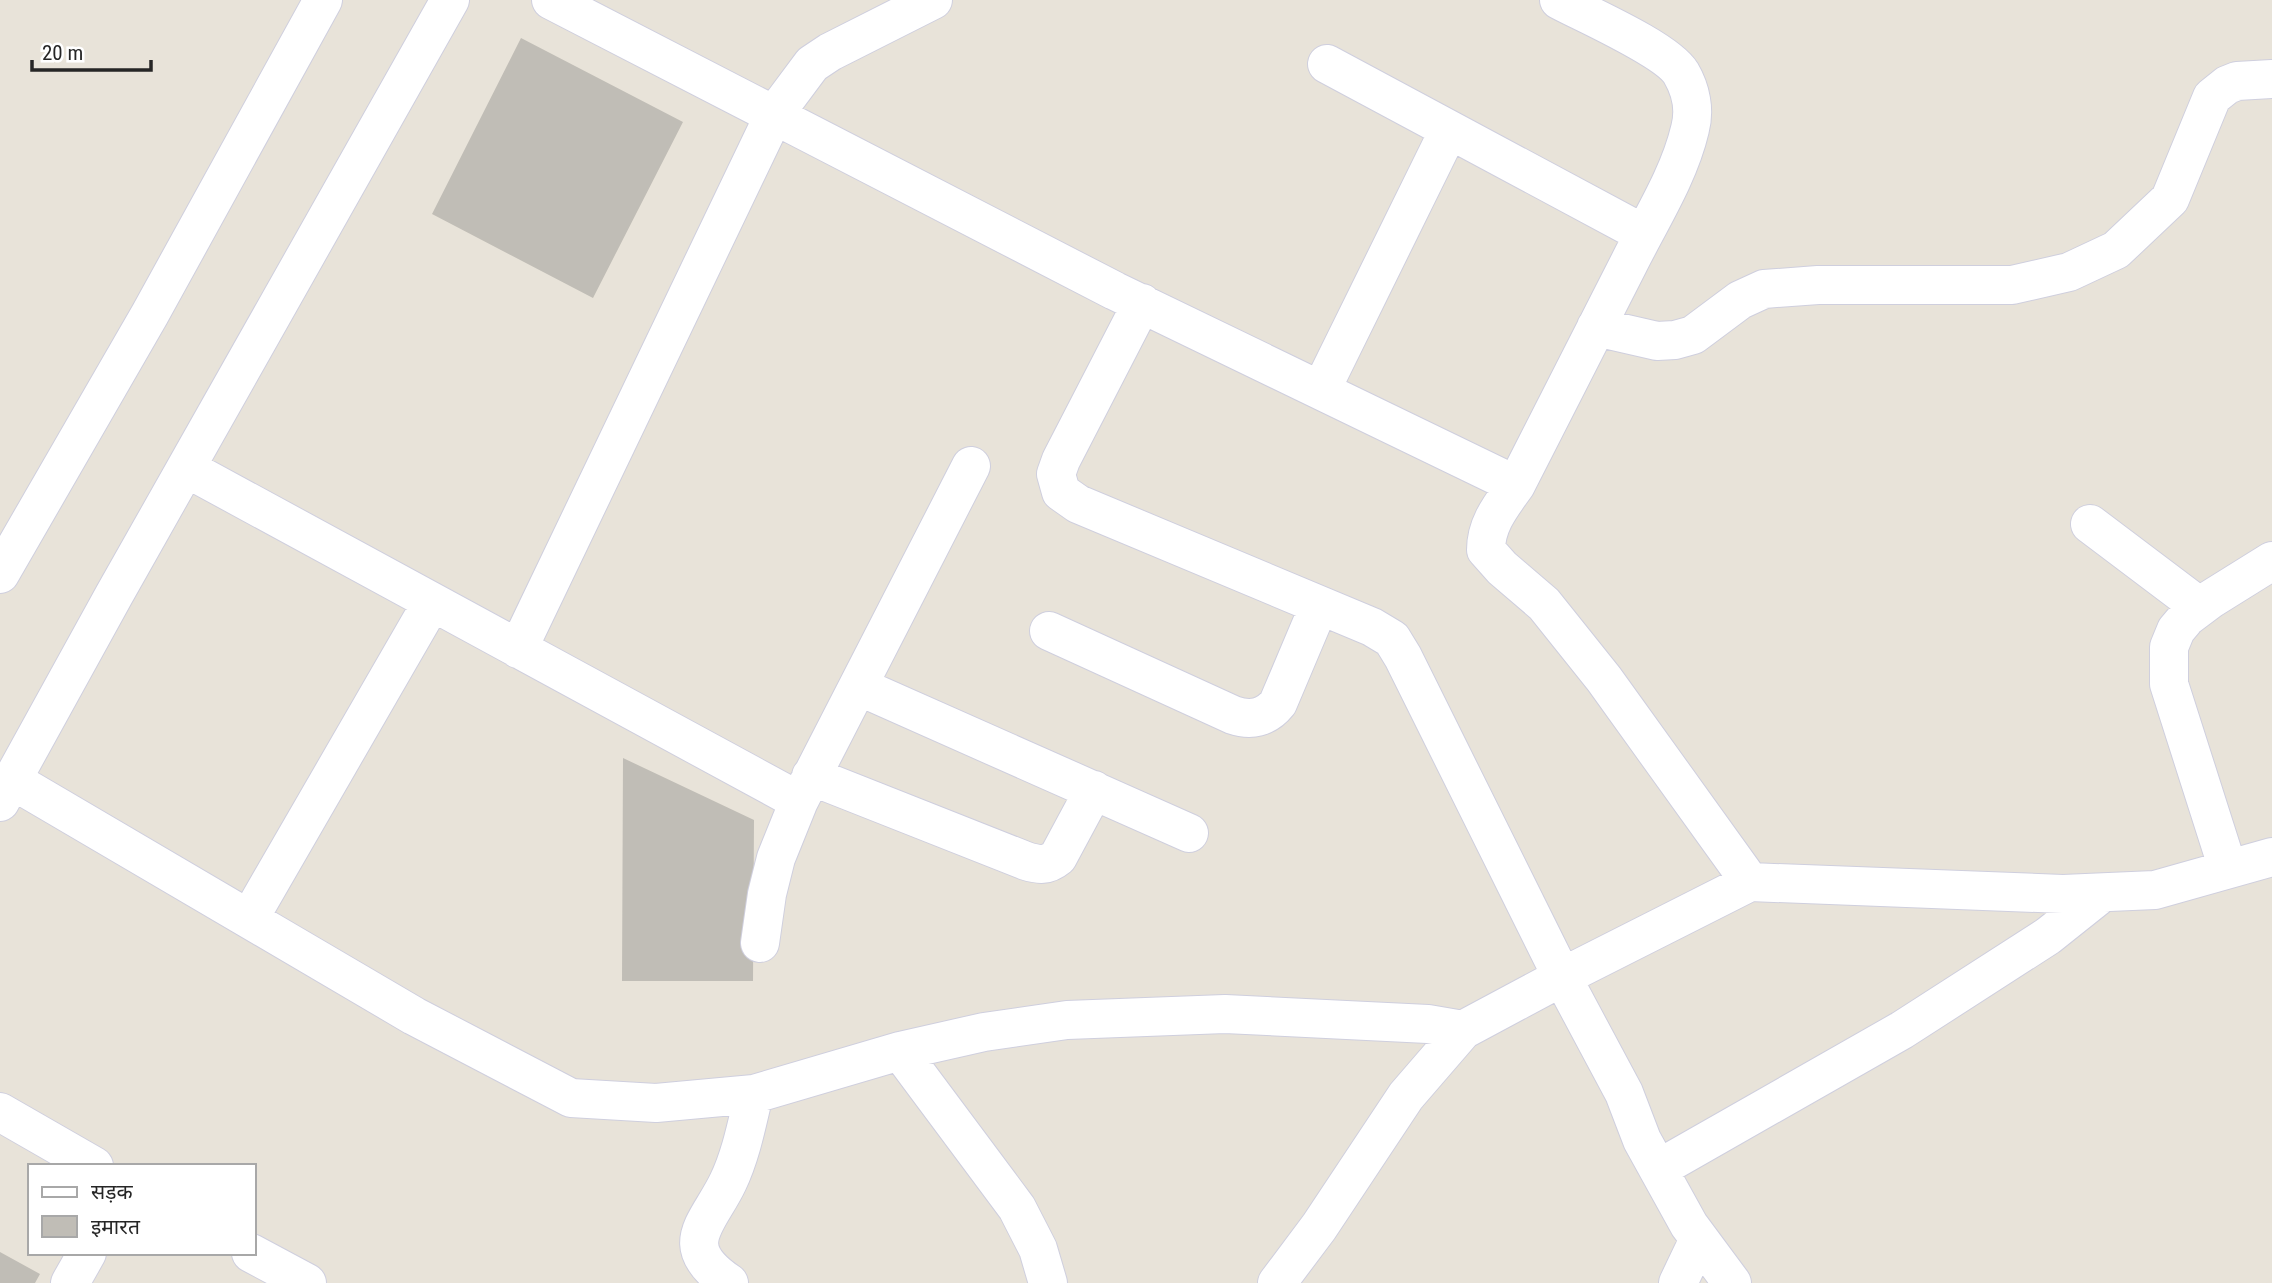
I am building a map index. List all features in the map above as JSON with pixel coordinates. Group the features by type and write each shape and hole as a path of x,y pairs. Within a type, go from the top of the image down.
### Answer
{"street":[{"path":"0,574 150,314 323,0"},
{"path":"450,0 6,791 249,919 414,1016 571,1098 656,1103 754,1094 900,1051 984,1032 1068,1020 1225,1014 1428,1024 1463,1030"},
{"path":"551,0 1142,303 1516,485"},
{"path":"519,649 774,115 812,64 830,52 933,0"},
{"path":"1569,2 1665,56 1679,70 1688,86 1693,107 1691,128 1677,168 1644,234 1516,485 1495,514 1486,534 1486,550 1502,568 1544,604 1595,668 1750,882"},
{"path":"1327,64 1644,234"},
{"path":"1596,327 1657,341 1675,340 1693,335 1740,300 1764,289 1818,285 2012,285 2069,272 2116,250 2170,199 2213,97 2227,85 2237,81 2272,79"},
{"path":"1321,390 1449,130"},
{"path":"1142,303 1061,460 1056,474 1061,492 1078,504 1373,627 1392,639 1562,977 1624,1093 1642,1140 1699,1239 1732,1283"},
{"path":"761,943 767,894 776,859 805,789 971,466"},
{"path":"186,468 519,649 805,789 1026,862 1042,864 1050,863 1058,857 1094,790"},
{"path":"2091,524 2200,607"},
{"path":"2228,869 2169,684 2169,646 2176,630 2200,607 2272,561"},
{"path":"249,919 432,602"},
{"path":"1049,631 1233,715 1250,719 1272,712 1278,703 1319,606"},
{"path":"858,686 1189,833"},
{"path":"1277,1283 1319,1227 1406,1096 1463,1030 1750,882 2063,894 2155,890 2272,857"},
{"path":"1658,1169 1902,1030 2048,936 2102,892"},
{"path":"900,1051 1017,1208 1038,1249 1048,1283"},
{"path":"729,1283 713,1272 705,1262 699,1239 703,1224 728,1182 754,1094"},
{"path":"0,1112 91,1164"},
{"path":"1678,1283 1699,1239"},
{"path":"70,1283 86,1255"},
{"path":"255,1255 307,1283"}],"building":[{"path":"521,38 683,122 593,298 432,214"},
{"path":"623,758 754,820 753,981 622,981"},
{"path":"0,1252 40,1274 35,1283 0,1283"}]}
